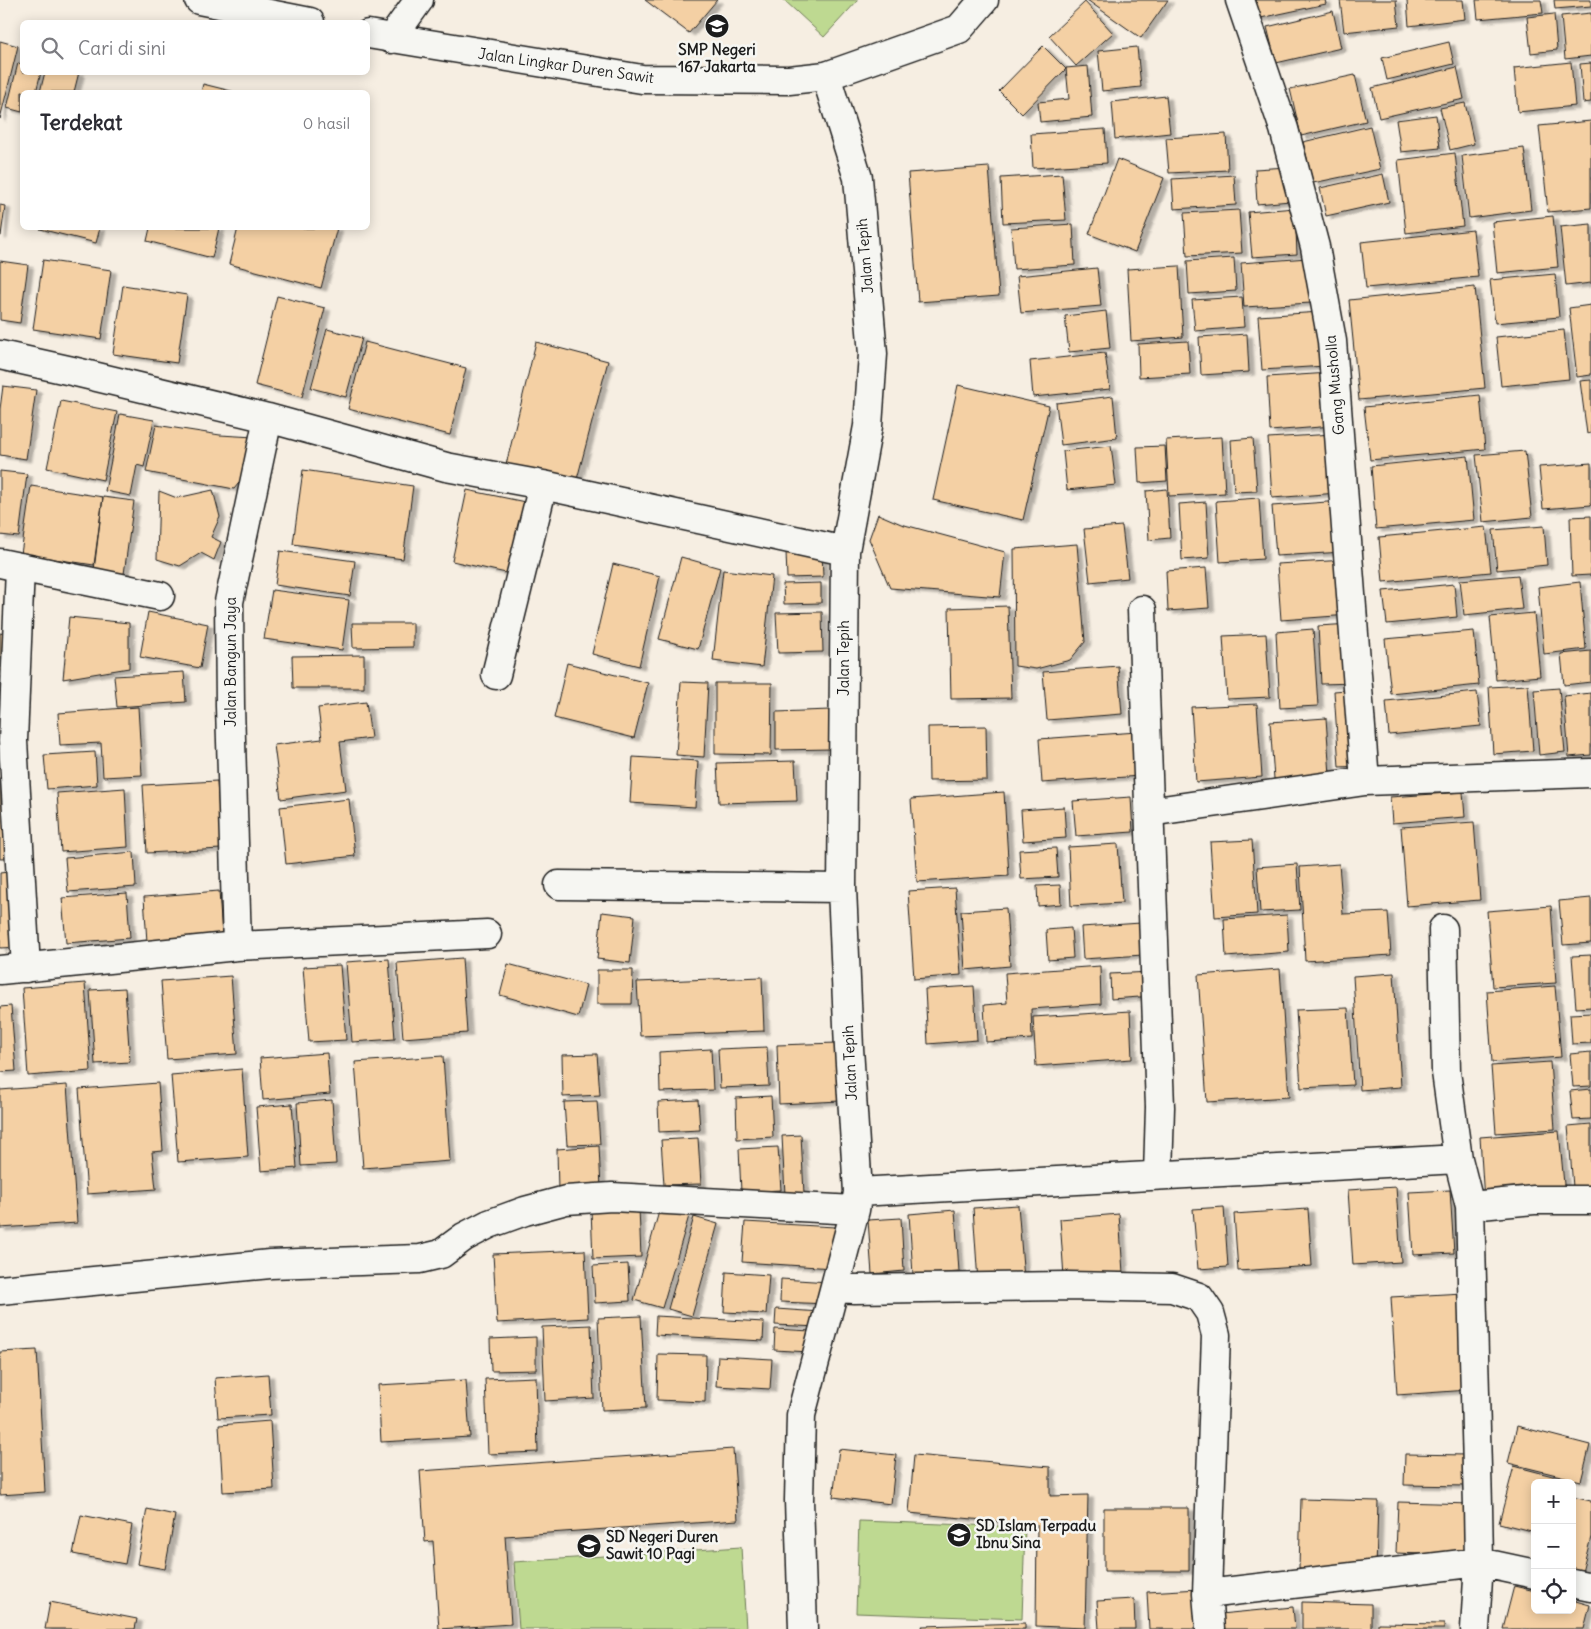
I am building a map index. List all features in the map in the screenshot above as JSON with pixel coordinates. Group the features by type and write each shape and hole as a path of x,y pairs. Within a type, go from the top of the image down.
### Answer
{"street":[{"path":"199,0 300,20"},
{"path":"379,36 419,0"},
{"name":"Jalan Lingkar Duren Sawit","path":"379,36 642,79 789,80 826,76 959,29 984,0"},
{"name":"Gang Musholla","path":"1240,0 1284,130 1315,248 1332,341 1365,781"},
{"name":"Jalan Tepih","path":"803,1629 799,1500 801,1416 856,1201 842,888 845,551 868,426 873,354 858,178 826,76"},
{"path":"0,355 268,418 446,467 543,485 845,551"},
{"name":"Jalan Bangun Jaya","path":"237,946 229,602 268,418"},
{"path":"496,675 543,485"},
{"path":"160,596 10,565 7,742 13,969 237,946 487,934"},
{"path":"1142,610 1160,1107 1158,1175"},
{"path":"1150,812 1365,781 1591,773"},
{"path":"559,885 842,888"},
{"path":"1444,929 1446,1072 1458,1159 1470,1206 1479,1562 1474,1629"},
{"path":"0,1290 270,1264 420,1259 441,1254 464,1237 489,1224 525,1211 566,1200 612,1197 856,1201 1158,1175 1458,1159"},
{"path":"1470,1206 1534,1200 1591,1200"},
{"path":"835,1288 1067,1286 1172,1288 1199,1297 1210,1313 1216,1335 1208,1594 1210,1629"},
{"path":"1208,1594 1479,1562 1531,1573"},
{"path":"1576,1583 1591,1587"}],"green space":[{"path":"784,0 858,0 824,37"},
{"path":"859,1521 1025,1527 1022,1619 856,1613"},
{"path":"741,1547 746,1629 519,1629 514,1562"}],"building":[{"path":"645,0 717,0 689,33"},
{"path":"1087,0 1168,0 1141,38"},
{"path":"1252,0 1325,0 1326,4 1256,19"},
{"path":"1340,0 1396,0 1399,26 1344,32"},
{"path":"1407,0 1463,0 1465,19 1409,26"},
{"path":"1476,0 1541,0 1543,13 1478,19"},
{"path":"1554,0 1591,0 1591,6 1555,9"},
{"path":"1085,2 1113,33 1076,66 1049,36"},
{"path":"1333,11 1341,48 1276,63 1267,27"},
{"path":"1591,13 1591,56 1565,59 1561,16"},
{"path":"1554,14 1557,50 1531,53 1527,17"},
{"path":"0,41 18,46 0,119"},
{"path":"1449,42 1454,64 1387,80 1382,58"},
{"path":"1043,46 1066,69 1022,114 999,91"},
{"path":"1137,47 1141,87 1102,91 1098,51"},
{"path":"1571,62 1575,106 1518,112 1514,68"},
{"path":"18,63 20,64 20,75 40,75 36,90 20,90 20,111 7,108"},
{"path":"1591,63 1591,102 1583,103 1580,64"},
{"path":"1088,66 1092,117 1040,122 1038,102 1069,99 1066,68"},
{"path":"1457,67 1464,99 1379,118 1372,88"},
{"path":"44,75 78,75 74,90 40,90"},
{"path":"1355,75 1366,121 1301,136 1290,89"},
{"path":"203,84 227,90 202,90"},
{"path":"1166,96 1170,133 1115,139 1112,102"},
{"path":"1465,103 1474,144 1450,150 1440,108"},
{"path":"1436,115 1440,148 1401,152 1396,120"},
{"path":"1591,121 1591,208 1548,212 1539,126"},
{"path":"1370,126 1380,169 1313,183 1303,142"},
{"path":"1105,129 1107,163 1033,168 1031,134"},
{"path":"1226,134 1228,170 1169,173 1166,138"},
{"path":"1524,148 1531,210 1469,218 1462,156"},
{"path":"1455,153 1463,226 1406,233 1398,160"},
{"path":"1117,159 1164,178 1135,252 1089,234"},
{"path":"989,167 999,296 918,302 908,173"},
{"path":"1288,167 1290,201 1257,204 1255,169"},
{"path":"1062,174 1066,220 1003,223 1001,178"},
{"path":"1383,174 1389,202 1326,216 1320,188"},
{"path":"1234,175 1236,205 1174,209 1172,179"},
{"path":"0,205 5,206 1,236 0,236"},
{"path":"1295,208 1297,254 1252,257 1248,212"},
{"path":"1239,210 1242,253 1187,256 1184,213"},
{"path":"1553,216 1558,267 1497,273 1492,222"},
{"path":"1073,224 1075,265 1014,269 1011,228"},
{"path":"1591,224 1591,283 1566,286 1560,227"},
{"path":"44,230 99,230 96,243"},
{"path":"150,230 219,230 212,258 147,241"},
{"path":"238,230 336,230 321,288 229,264"},
{"path":"1473,230 1478,277 1366,288 1361,242"},
{"path":"1234,258 1236,291 1189,294 1187,261"},
{"path":"1308,258 1311,303 1244,307 1241,263"},
{"path":"43,260 111,270 101,339 33,329"},
{"path":"0,261 28,265 20,323 0,320"},
{"path":"1179,266 1183,337 1131,341 1127,269"},
{"path":"1097,268 1101,306 1021,313 1017,276"},
{"path":"1555,274 1559,317 1495,323 1490,280"},
{"path":"123,285 187,295 177,363 113,354"},
{"path":"1475,287 1485,388 1359,400 1349,300"},
{"path":"277,296 325,308 302,397 255,385"},
{"path":"1242,297 1244,327 1195,331 1192,300"},
{"path":"1591,305 1591,375 1577,377 1569,308"},
{"path":"1106,311 1110,348 1069,352 1065,316"},
{"path":"1321,312 1325,366 1262,370 1258,316"},
{"path":"327,329 362,338 346,397 311,388"},
{"path":"1564,330 1569,379 1501,386 1496,337"},
{"path":"1247,334 1249,372 1201,375 1199,337"},
{"path":"1188,341 1190,374 1139,377 1138,344"},
{"path":"365,342 466,368 450,435 348,409"},
{"path":"536,342 608,361 576,483 506,465"},
{"path":"1105,353 1110,389 1033,397 1030,361"},
{"path":"1330,373 1333,426 1270,431 1267,377"},
{"path":"1591,380 1591,433 1587,434 1580,381"},
{"path":"958,385 1049,406 1023,520 933,500"},
{"path":"3,386 36,390 26,459 0,455 0,409"},
{"path":"1480,395 1485,449 1370,460 1364,407"},
{"path":"1113,396 1117,438 1061,445 1056,403"},
{"path":"61,401 117,412 103,480 47,468"},
{"path":"120,414 154,420 144,467 137,465 131,496 105,491"},
{"path":"156,425 220,435 254,437 247,473 234,489 146,472"},
{"path":"1333,434 1338,493 1272,498 1268,438"},
{"path":"1222,437 1225,493 1169,496 1166,440"},
{"path":"1253,438 1257,491 1234,492 1231,440"},
{"path":"1111,446 1116,485 1067,490 1063,451"},
{"path":"1165,446 1167,481 1139,483 1137,447"},
{"path":"1525,451 1532,517 1483,522 1476,455"},
{"path":"1468,456 1474,520 1376,529 1371,466"},
{"path":"1591,463 1591,505 1543,509 1539,467"},
{"path":"303,470 413,486 403,559 293,544"},
{"path":"0,471 27,474 19,537 0,535"},
{"path":"31,486 103,497 94,565 21,554"},
{"path":"1167,489 1170,538 1149,540 1146,491"},
{"path":"213,490 220,517 211,537 221,542 214,560 201,553 180,566 157,559 159,491 177,498"},
{"path":"467,490 530,503 515,575 452,561"},
{"path":"103,497 134,501 124,574 94,570"},
{"path":"1259,498 1263,559 1220,562 1216,501"},
{"path":"1341,501 1344,552 1276,556 1272,506"},
{"path":"1206,502 1209,558 1182,560 1179,504"},
{"path":"878,514 901,524 1005,552 1000,597 890,588 869,539"},
{"path":"1591,516 1591,575 1572,576 1570,517"},
{"path":"1122,526 1128,578 1090,582 1084,529"},
{"path":"1544,526 1547,565 1497,570 1493,530"},
{"path":"1486,527 1491,572 1383,582 1379,537"},
{"path":"1077,544 1085,642 1070,660 1036,669 1015,666 1014,549"},
{"path":"280,551 355,561 350,596 275,585"},
{"path":"822,551 823,577 787,578 786,552"},
{"path":"681,557 720,568 698,649 659,639"},
{"path":"1346,560 1349,615 1281,620 1277,564"},
{"path":"613,564 660,576 639,666 592,654"},
{"path":"1206,568 1209,608 1168,611 1166,571"},
{"path":"723,570 772,576 762,667 713,661"},
{"path":"1518,575 1522,609 1464,615 1460,580"},
{"path":"1580,582 1586,649 1544,654 1538,587"},
{"path":"821,583 821,603 784,604 783,584"},
{"path":"1454,584 1457,617 1387,624 1383,591"},
{"path":"272,590 349,600 342,650 264,639"},
{"path":"1008,606 1011,698 951,699 949,608"},
{"path":"148,612 208,624 200,668 140,657"},
{"path":"822,612 823,652 778,653 776,613"},
{"path":"1534,613 1540,676 1496,680 1490,617"},
{"path":"69,617 129,623 129,668 63,679"},
{"path":"352,623 413,623 413,647 353,648"},
{"path":"1351,624 1355,683 1321,684 1318,626"},
{"path":"1313,629 1318,706 1280,708 1276,632"},
{"path":"1474,631 1479,685 1391,694 1385,639"},
{"path":"0,633 16,636 0,702"},
{"path":"1266,634 1270,697 1227,699 1223,636"},
{"path":"1591,651 1591,682 1564,685 1561,654"},
{"path":"364,655 364,688 293,688 292,656"},
{"path":"567,663 648,683 634,738 554,718"},
{"path":"1118,666 1122,714 1047,720 1043,672"},
{"path":"184,672 186,702 117,707 114,676"},
{"path":"681,682 708,683 704,757 676,755"},
{"path":"715,683 772,683 771,755 715,754"},
{"path":"1528,685 1533,751 1493,754 1489,687"},
{"path":"1559,688 1565,752 1539,755 1534,690"},
{"path":"1357,689 1361,766 1339,767 1334,691"},
{"path":"1477,692 1481,726 1389,735 1386,701"},
{"path":"1591,693 1591,755 1569,757 1564,696"},
{"path":"366,702 371,738 340,742 346,790 281,799 274,745 322,739 318,708"},
{"path":"1257,704 1262,777 1196,782 1191,707"},
{"path":"138,707 142,775 103,777 101,743 60,745 58,713"},
{"path":"830,710 831,749 776,750 776,712"},
{"path":"1326,718 1330,775 1274,779 1270,722"},
{"path":"986,726 987,780 929,781 928,727"},
{"path":"1137,732 1140,776 1042,783 1039,739"},
{"path":"95,752 97,785 47,789 44,755"},
{"path":"633,757 698,761 695,807 630,803"},
{"path":"795,761 797,801 719,803 717,763"},
{"path":"14,776 19,858 0,859 0,777"},
{"path":"217,781 221,849 147,853 143,785"},
{"path":"125,788 128,847 61,852 57,793"},
{"path":"1004,792 1009,876 917,882 911,799"},
{"path":"1463,792 1465,817 1392,823 1390,797"},
{"path":"1131,797 1133,832 1076,836 1073,801"},
{"path":"349,799 355,856 286,864 280,807"},
{"path":"1064,807 1066,838 1023,841 1021,810"},
{"path":"1474,822 1480,900 1407,906 1401,827"},
{"path":"1252,840 1257,914 1215,917 1210,842"},
{"path":"1118,844 1122,903 1071,906 1068,847"},
{"path":"1056,848 1058,877 1021,879 1019,850"},
{"path":"134,852 136,887 68,892 65,858"},
{"path":"1297,864 1300,910 1260,912 1257,867"},
{"path":"1339,864 1343,914 1388,912 1391,955 1305,961 1300,867"},
{"path":"15,871 20,947 0,948 0,873"},
{"path":"1060,885 1061,904 1038,906 1037,886"},
{"path":"955,888 961,975 914,979 908,891"},
{"path":"219,891 222,936 147,942 144,897"},
{"path":"127,893 130,938 66,943 62,898"},
{"path":"1591,898 1591,943 1563,945 1559,901"},
{"path":"1551,906 1556,983 1493,987 1487,911"},
{"path":"1006,908 1010,966 965,970 961,911"},
{"path":"602,912 635,916 630,963 597,959"},
{"path":"1287,915 1289,952 1226,957 1224,919"},
{"path":"1141,923 1143,955 1083,959 1081,927"},
{"path":"1071,928 1073,958 1048,960 1046,930"},
{"path":"1591,955 1591,1007 1576,1008 1572,956"},
{"path":"462,958 467,1033 403,1038 397,963"},
{"path":"389,959 395,1039 352,1042 346,962"},
{"path":"508,964 586,985 578,1017 500,995"},
{"path":"340,965 346,1040 309,1042 303,967"},
{"path":"1100,966 1101,1004 1031,1009 1032,1039 986,1042 984,1005 1007,1003 1005,973"},
{"path":"1280,969 1289,1097 1207,1102 1198,975"},
{"path":"597,970 633,970 632,1004 597,1004"},
{"path":"1152,972 1154,996 1111,999 1110,974"},
{"path":"1394,973 1401,1087 1360,1090 1353,976"},
{"path":"231,976 237,1054 167,1059 161,981"},
{"path":"762,977 764,1031 640,1036 637,982"},
{"path":"85,983 91,1071 28,1076 22,988"},
{"path":"974,986 977,1040 928,1044 925,989"},
{"path":"1555,986 1561,1057 1492,1062 1487,991"},
{"path":"125,988 130,1062 95,1064 90,990"},
{"path":"11,1006 16,1071 0,1072 0,1007"},
{"path":"1348,1008 1353,1085 1301,1088 1296,1010"},
{"path":"1130,1011 1132,1059 1036,1066 1033,1017"},
{"path":"1591,1013 1591,1043 1572,1044 1570,1014"},
{"path":"837,1043 840,1101 779,1104 777,1045"},
{"path":"767,1047 769,1086 720,1088 718,1049"},
{"path":"711,1049 713,1090 660,1092 659,1052"},
{"path":"1591,1052 1591,1086 1573,1087 1570,1054"},
{"path":"327,1053 330,1094 263,1100 260,1058"},
{"path":"597,1054 600,1095 563,1097 562,1055"},
{"path":"443,1056 450,1161 363,1168 355,1062"},
{"path":"1550,1062 1555,1129 1496,1133 1491,1066"},
{"path":"242,1069 248,1157 178,1162 171,1075"},
{"path":"158,1083 163,1151 152,1152 156,1189 87,1194 79,1089"},
{"path":"67,1085 77,1223 0,1228 0,1090"},
{"path":"1591,1089 1591,1119 1573,1120 1570,1091"},
{"path":"771,1096 773,1137 737,1139 736,1098"},
{"path":"332,1100 336,1164 301,1166 297,1103"},
{"path":"698,1100 700,1130 659,1132 658,1102"},
{"path":"597,1101 600,1144 567,1145 564,1102"},
{"path":"292,1104 297,1168 261,1171 256,1107"},
{"path":"1591,1124 1591,1198 1574,1199 1568,1126"},
{"path":"1559,1131 1565,1195 1484,1201 1480,1137"},
{"path":"801,1135 804,1194 785,1195 782,1136"},
{"path":"698,1138 701,1184 664,1185 661,1140"},
{"path":"599,1146 601,1189 558,1191 557,1149"},
{"path":"778,1147 781,1190 741,1192 739,1149"},
{"path":"1396,1187 1401,1262 1353,1265 1348,1190"},
{"path":"1450,1190 1454,1253 1413,1255 1409,1192"},
{"path":"1018,1205 1024,1279 978,1282 973,1208"},
{"path":"1224,1207 1228,1267 1198,1269 1193,1209"},
{"path":"639,1208 641,1257 593,1259 591,1210"},
{"path":"660,1208 689,1216 662,1308 634,1300"},
{"path":"1308,1209 1312,1266 1238,1271 1234,1214"},
{"path":"955,1210 959,1272 913,1275 909,1214"},
{"path":"1119,1214 1123,1273 1064,1277 1060,1219"},
{"path":"694,1217 718,1224 692,1316 668,1309"},
{"path":"901,1218 904,1271 872,1274 868,1220"},
{"path":"745,1222 835,1227 833,1268 742,1262"},
{"path":"585,1250 588,1318 497,1323 493,1254"},
{"path":"628,1264 630,1301 595,1303 593,1266"},
{"path":"726,1272 769,1275 766,1314 724,1312"},
{"path":"781,1279 829,1282 828,1304 780,1302"},
{"path":"1463,1293 1469,1390 1397,1395 1391,1297"},
{"path":"776,1309 820,1312 819,1327 775,1325"},
{"path":"641,1316 646,1408 602,1410 598,1318"},
{"path":"656,1316 764,1322 763,1341 655,1335"},
{"path":"591,1325 594,1398 545,1401 542,1327"},
{"path":"775,1329 811,1331 810,1352 774,1350"},
{"path":"536,1337 536,1370 491,1371 490,1339"},
{"path":"37,1350 45,1492 0,1495 0,1352"},
{"path":"658,1354 706,1355 705,1402 657,1400"},
{"path":"718,1356 772,1359 770,1389 716,1386"},
{"path":"268,1374 271,1415 218,1418 215,1378"},
{"path":"536,1377 538,1452 488,1454 485,1379"},
{"path":"466,1380 470,1437 381,1442 378,1385"},
{"path":"270,1421 274,1489 223,1492 219,1425"},
{"path":"1517,1426 1590,1445 1581,1481 1508,1463"},
{"name":"SD Negeri Duren Sawit 10 Pagi","path":"733,1449 738,1520 505,1536 511,1624 439,1629 433,1541 425,1542 420,1471"},
{"path":"839,1449 896,1455 891,1504 833,1497"},
{"path":"1405,1454 1467,1455 1467,1486 1404,1485"},
{"path":"914,1455 1050,1467 1050,1496 1088,1495 1085,1628 1036,1626 1037,1525 909,1513"},
{"path":"1514,1466 1564,1479 1531,1479 1531,1531 1499,1523"},
{"path":"1576,1498 1591,1501 1591,1537 1581,1576 1576,1575"},
{"path":"1301,1499 1378,1501 1376,1570 1299,1568"},
{"path":"1398,1502 1472,1504 1471,1556 1396,1553"},
{"path":"1104,1508 1189,1508 1189,1571 1104,1571"},
{"path":"147,1509 175,1515 165,1569 137,1564"},
{"path":"81,1515 132,1525 125,1564 73,1554"},
{"path":"1514,1586 1531,1590 1531,1614 1576,1614 1576,1601 1590,1605 1584,1629 1503,1629"},
{"path":"1199,1589 1202,1629 1149,1629 1147,1592"},
{"path":"1134,1599 1135,1629 1099,1629 1097,1601"},
{"path":"50,1602 137,1619 135,1629 45,1629"},
{"path":"1302,1602 1371,1604 1371,1629 1302,1629"},
{"path":"1293,1607 1295,1629 1221,1629 1220,1614"},
{"path":"1025,1623 1025,1629 923,1629 922,1626"},
{"path":"1378,1623 1444,1624 1444,1629 1378,1629"}],"place":[{"name":"SMP Negeri 167 Jakarta","path":"717,26"},
{"name":"SD Islam Terpadu Ibnu Sina","path":"959,1535"},
{"name":"SD Negeri Duren Sawit 10 Pagi","path":"589,1546"}]}
